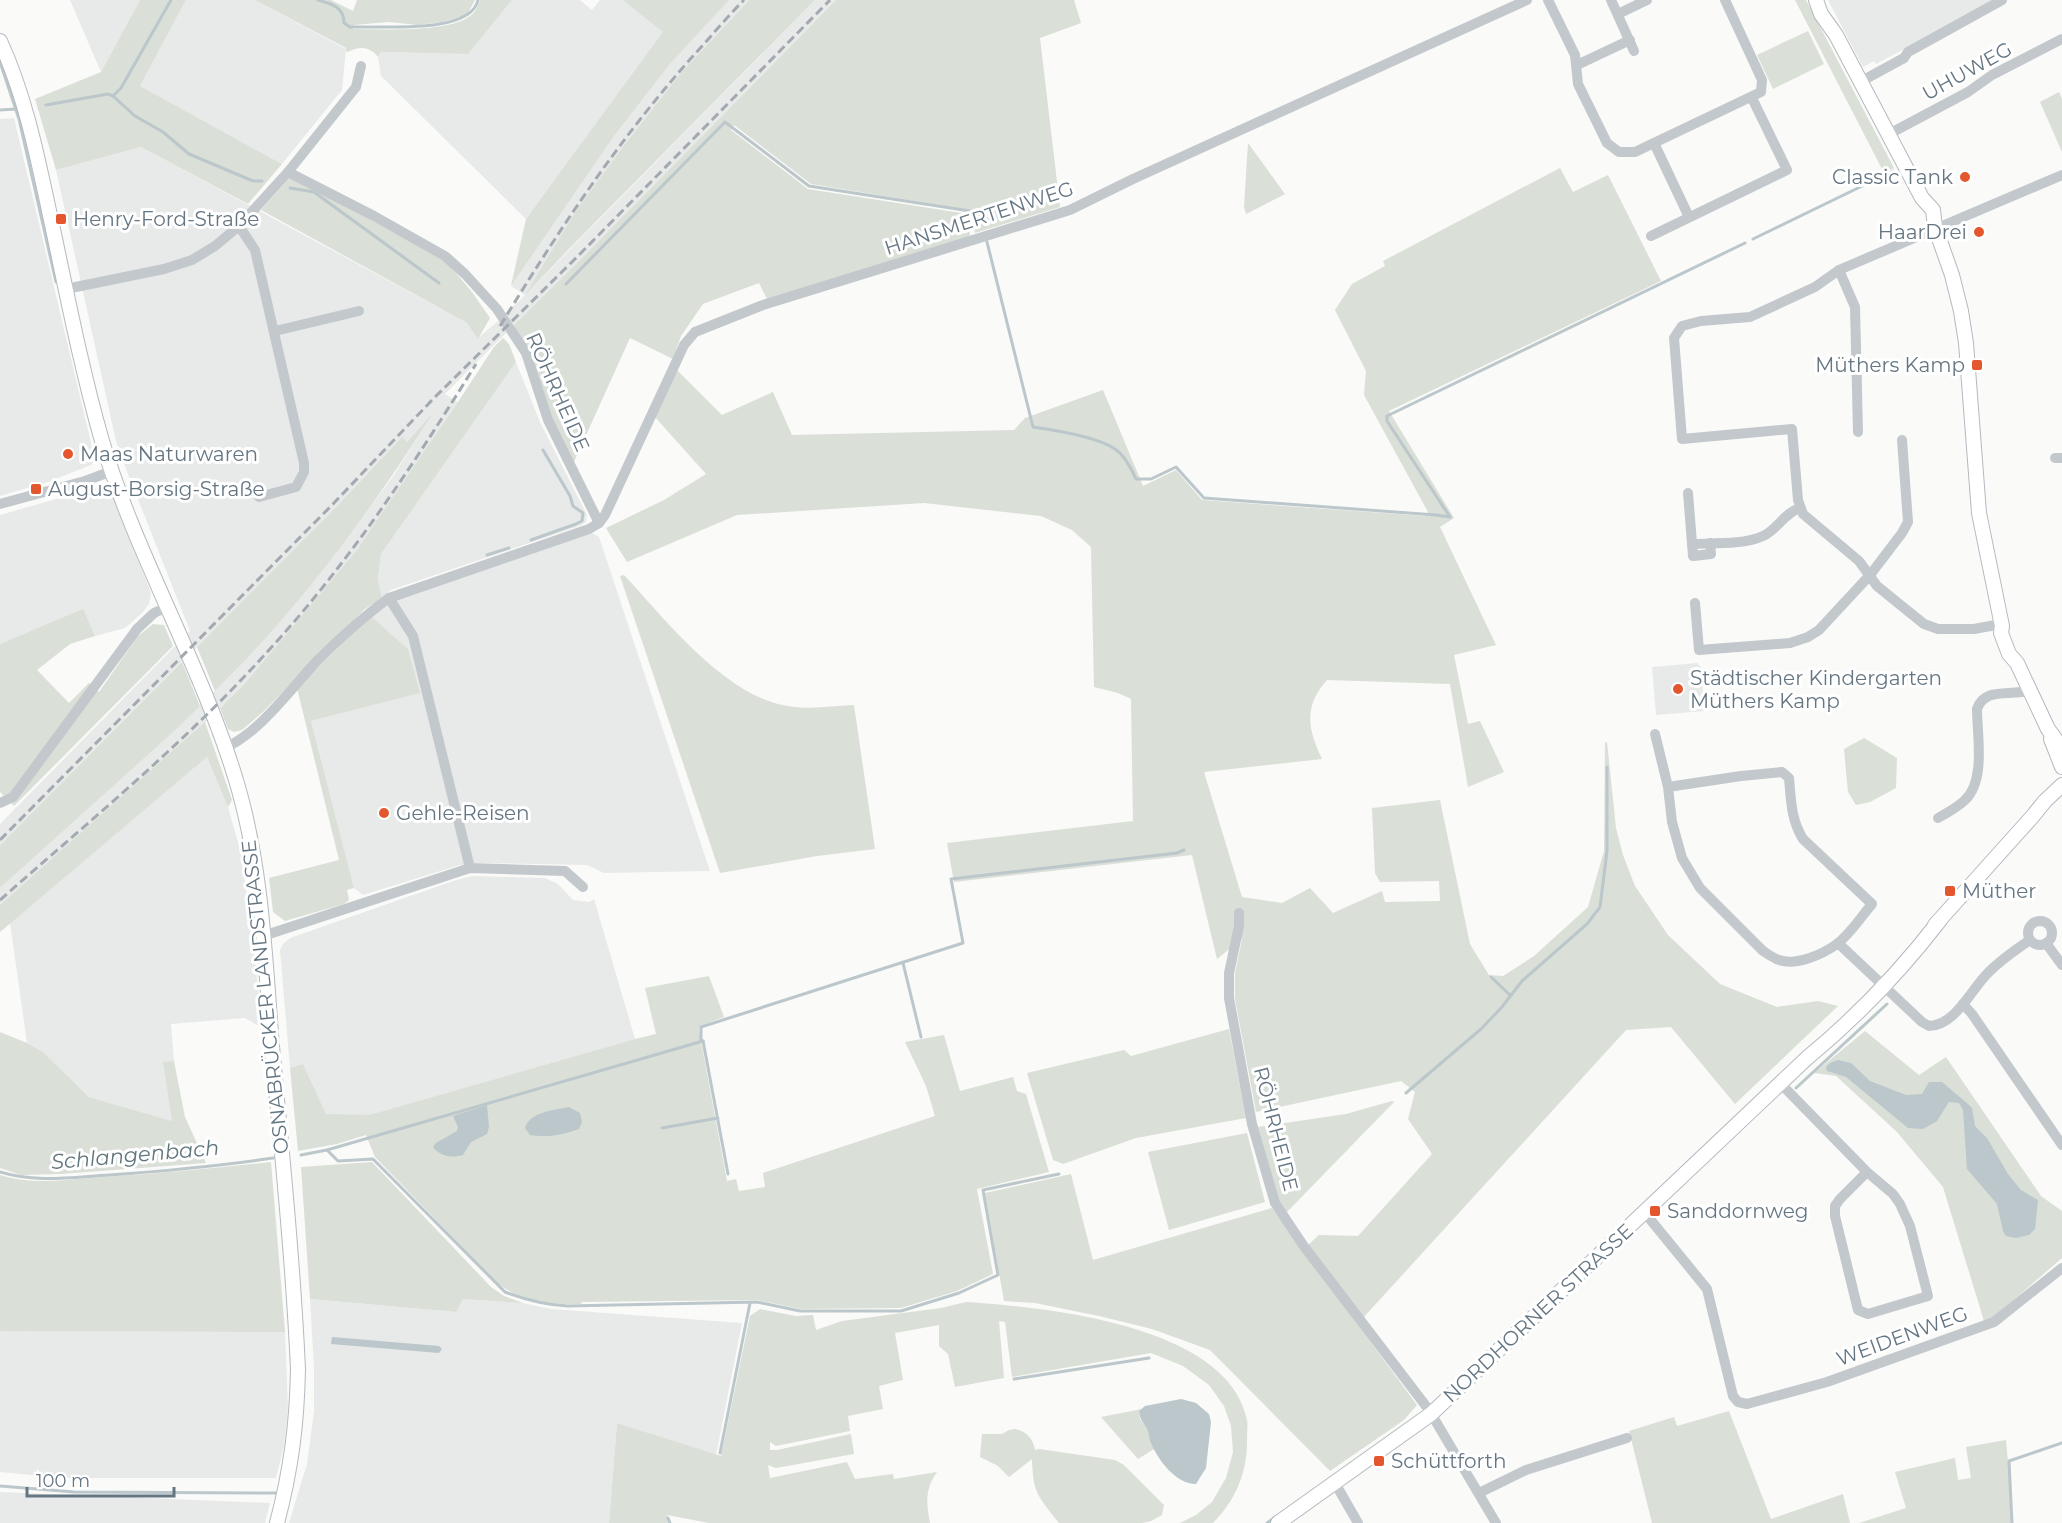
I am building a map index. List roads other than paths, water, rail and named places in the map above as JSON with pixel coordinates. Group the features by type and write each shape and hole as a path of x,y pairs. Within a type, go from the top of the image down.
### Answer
{"street":[{"name":"HANSMERTENWEG","path":"599,523 605,515 684,345 695,332 763,305 1070,210 1133,179 1527,0"},
{"path":"1548,0 1575,55 1578,84 1607,144 1619,152 1627,153 1635,152 1761,92 1762,80 1725,0"},
{"path":"1577,65 1632,46 1611,0"},
{"path":"1618,14 1647,0"},
{"path":"1818,0 1828,11 1836,35 1922,198 1933,210 1936,228 1961,311 1966,343 1979,513 2002,625 2011,639 2017,663 2048,729 2062,767"},
{"path":"1860,82 1904,58 1908,52 2002,0"},
{"name":"UHUWEG","path":"1889,134 1968,92 1992,75 2062,39"},
{"name":"OSNABRÜCKER LANDSTRASSE","path":"0,41 14,77 36,150 93,405 112,471 225,748 236,782 252,849 263,936 298,1369 297,1410 291,1470 277,1523"},
{"path":"66,289 164,269 192,260 215,246 239,226 288,172 356,87 361,66"},
{"path":"1651,236 1787,170 1752,98"},
{"path":"1654,143 1689,217"},
{"name":"RÖHRHEIDE","path":"288,172 445,256 489,300 526,353 548,420 599,523"},
{"path":"2002,625 1974,629 1938,629 1924,624 1877,586 1859,561 1803,514 1800,508 1792,429 1682,439 1674,338 1682,326 1701,321 1750,317 1815,287 1839,270 2062,175"},
{"path":"239,226 255,250 304,463 304,472 296,487 259,497"},
{"path":"1839,270 1856,307 1858,432"},
{"path":"275,331 359,311"},
{"path":"1695,603 1699,650 1790,643 1808,637 1819,630 1870,575 1908,522 1902,440"},
{"path":"0,504 85,481 112,471"},
{"path":"1688,493 1692,544 1752,540 1765,536 1791,511 1800,508"},
{"path":"225,748 231,746 264,719 317,661 365,616 390,598 589,529 599,523"},
{"path":"390,598 413,636 470,868"},
{"path":"0,803 13,797 136,629 154,613 167,608"},
{"path":"1938,818 1966,800 1974,786 1978,765 1977,709 1979,703 1990,694 2021,694 2030,690"},
{"path":"2048,729 2062,748"},
{"path":"1655,734 1668,788 1678,848 1686,867 1700,888 1763,951 1779,960 1795,962 1820,953 1838,943 1872,904 1803,839 1796,828 1792,813 1789,778 1786,774 1782,772 1742,776 1668,788"},
{"name":"NORDHORNER STRASSE","path":"1278,1523 1431,1414 1807,1059 1837,1034 1882,984 1910,959 1940,920 2045,801 2062,785"},
{"name":"NORDHORNER STRASSE","path":"2032,818 2062,798"},
{"path":"263,936 470,868 565,871 583,887"},
{"name":"RÖHRHEIDE","path":"1239,913 1239,926 1229,973 1229,998 1252,1124 1275,1203 1431,1414 1496,1523"},
{"path":"2035,921 2043,921 2049,925 2052,933 2046,943 2039,945 2030,940 2029,927 2035,921"},
{"path":"1838,943 1922,1023 1929,1026 1944,1022 1963,1004 1987,974 2004,958 2030,940"},
{"path":"2046,943 2062,965"},
{"path":"1963,1004 2062,1145"},
{"path":"1781,1084 1867,1172 1893,1194 1910,1226 1928,1296 1925,1299 1868,1314 1858,1310 1835,1216 1835,1206 1840,1199 1867,1172"},
{"name":"WEIDENWEG","path":"1645,1213 1707,1289 1733,1396 1738,1402 1747,1404 1827,1382 1995,1322 2062,1268"},
{"path":"1479,1493 1526,1470 1627,1438"},
{"path":"1335,1483 1358,1523"}],"waterway":[{"path":"113,96 121,88 171,0"},
{"path":"318,0 336,7 342,13 344,23 350,27 406,27 444,23 472,11 478,0"},
{"path":"0,62 19,119 56,282"},
{"path":"46,105 108,94 135,116 163,132 189,154 253,181 262,181"},
{"path":"0,110 17,109"},
{"path":"566,284 725,122 809,186 970,211 971,224"},
{"path":"1753,239 1893,171"},
{"path":"290,188 314,192 439,283"},
{"path":"987,242 1033,427 1098,441 1115,449 1122,455 1136,479 1151,479 1176,467 1204,498 1450,517"},
{"path":"1450,517 1387,421 1387,416 1745,243"},
{"path":"531,540 582,521 583,513 573,506 570,496 543,450"},
{"path":"487,555 509,548"},
{"path":"1406,1093 1481,1029 1522,981 1587,924 1600,907 1607,851 1607,767"},
{"path":"728,1174 701,1040 701,1027 963,943 951,879 1177,853 1184,850"},
{"path":"903,963 921,1037"},
{"path":"1491,977 1510,995"},
{"path":"1796,1088 1887,1004"},
{"path":"301,1155 327,1150 703,1041"},
{"path":"662,1128 718,1118"},
{"path":"327,1150 338,1161 373,1159 505,1292 536,1302 568,1306 757,1302 800,1311 901,1311 959,1293 998,1275 983,1190 1059,1174"},
{"name":"Schlangenbach","path":"0,1172 27,1177 68,1178 191,1168 273,1158"},
{"path":"720,1453 750,1303"},
{"path":"1014,1379 1149,1358"},
{"path":"2012,1523 2009,1461 2062,1443"},
{"name":"Schlangenbach","path":"0,1486 74,1492 276,1493"},
{"path":"1267,1523 1275,1517"},
{"path":"668,1518 670,1523"}],"railway":[{"path":"500,326 571,215 621,145 675,77 744,0"},
{"path":"0,840 333,504 434,398 577,257 830,0"},
{"path":"0,900 172,748 238,684 269,650 353,548 429,439 476,364"}],"place":[{"name":"Classic Tank","path":"1965,177"},
{"name":"Henry-Ford-Straße","path":"61,219"},
{"name":"HaarDrei","path":"1979,232"},
{"name":"Müthers Kamp","path":"1977,365"},
{"name":"Maas Naturwaren","path":"68,454"},
{"name":"August-Borsig-Straße","path":"36,489"},
{"name":"Städtischer Kindergarten Müthers Kamp","path":"1678,689"},
{"name":"Gehle-Reisen","path":"384,813"},
{"name":"Müther","path":"1950,891"},
{"name":"Sanddornweg","path":"1655,1211"},
{"name":"Schüttforth","path":"1379,1461"}]}
